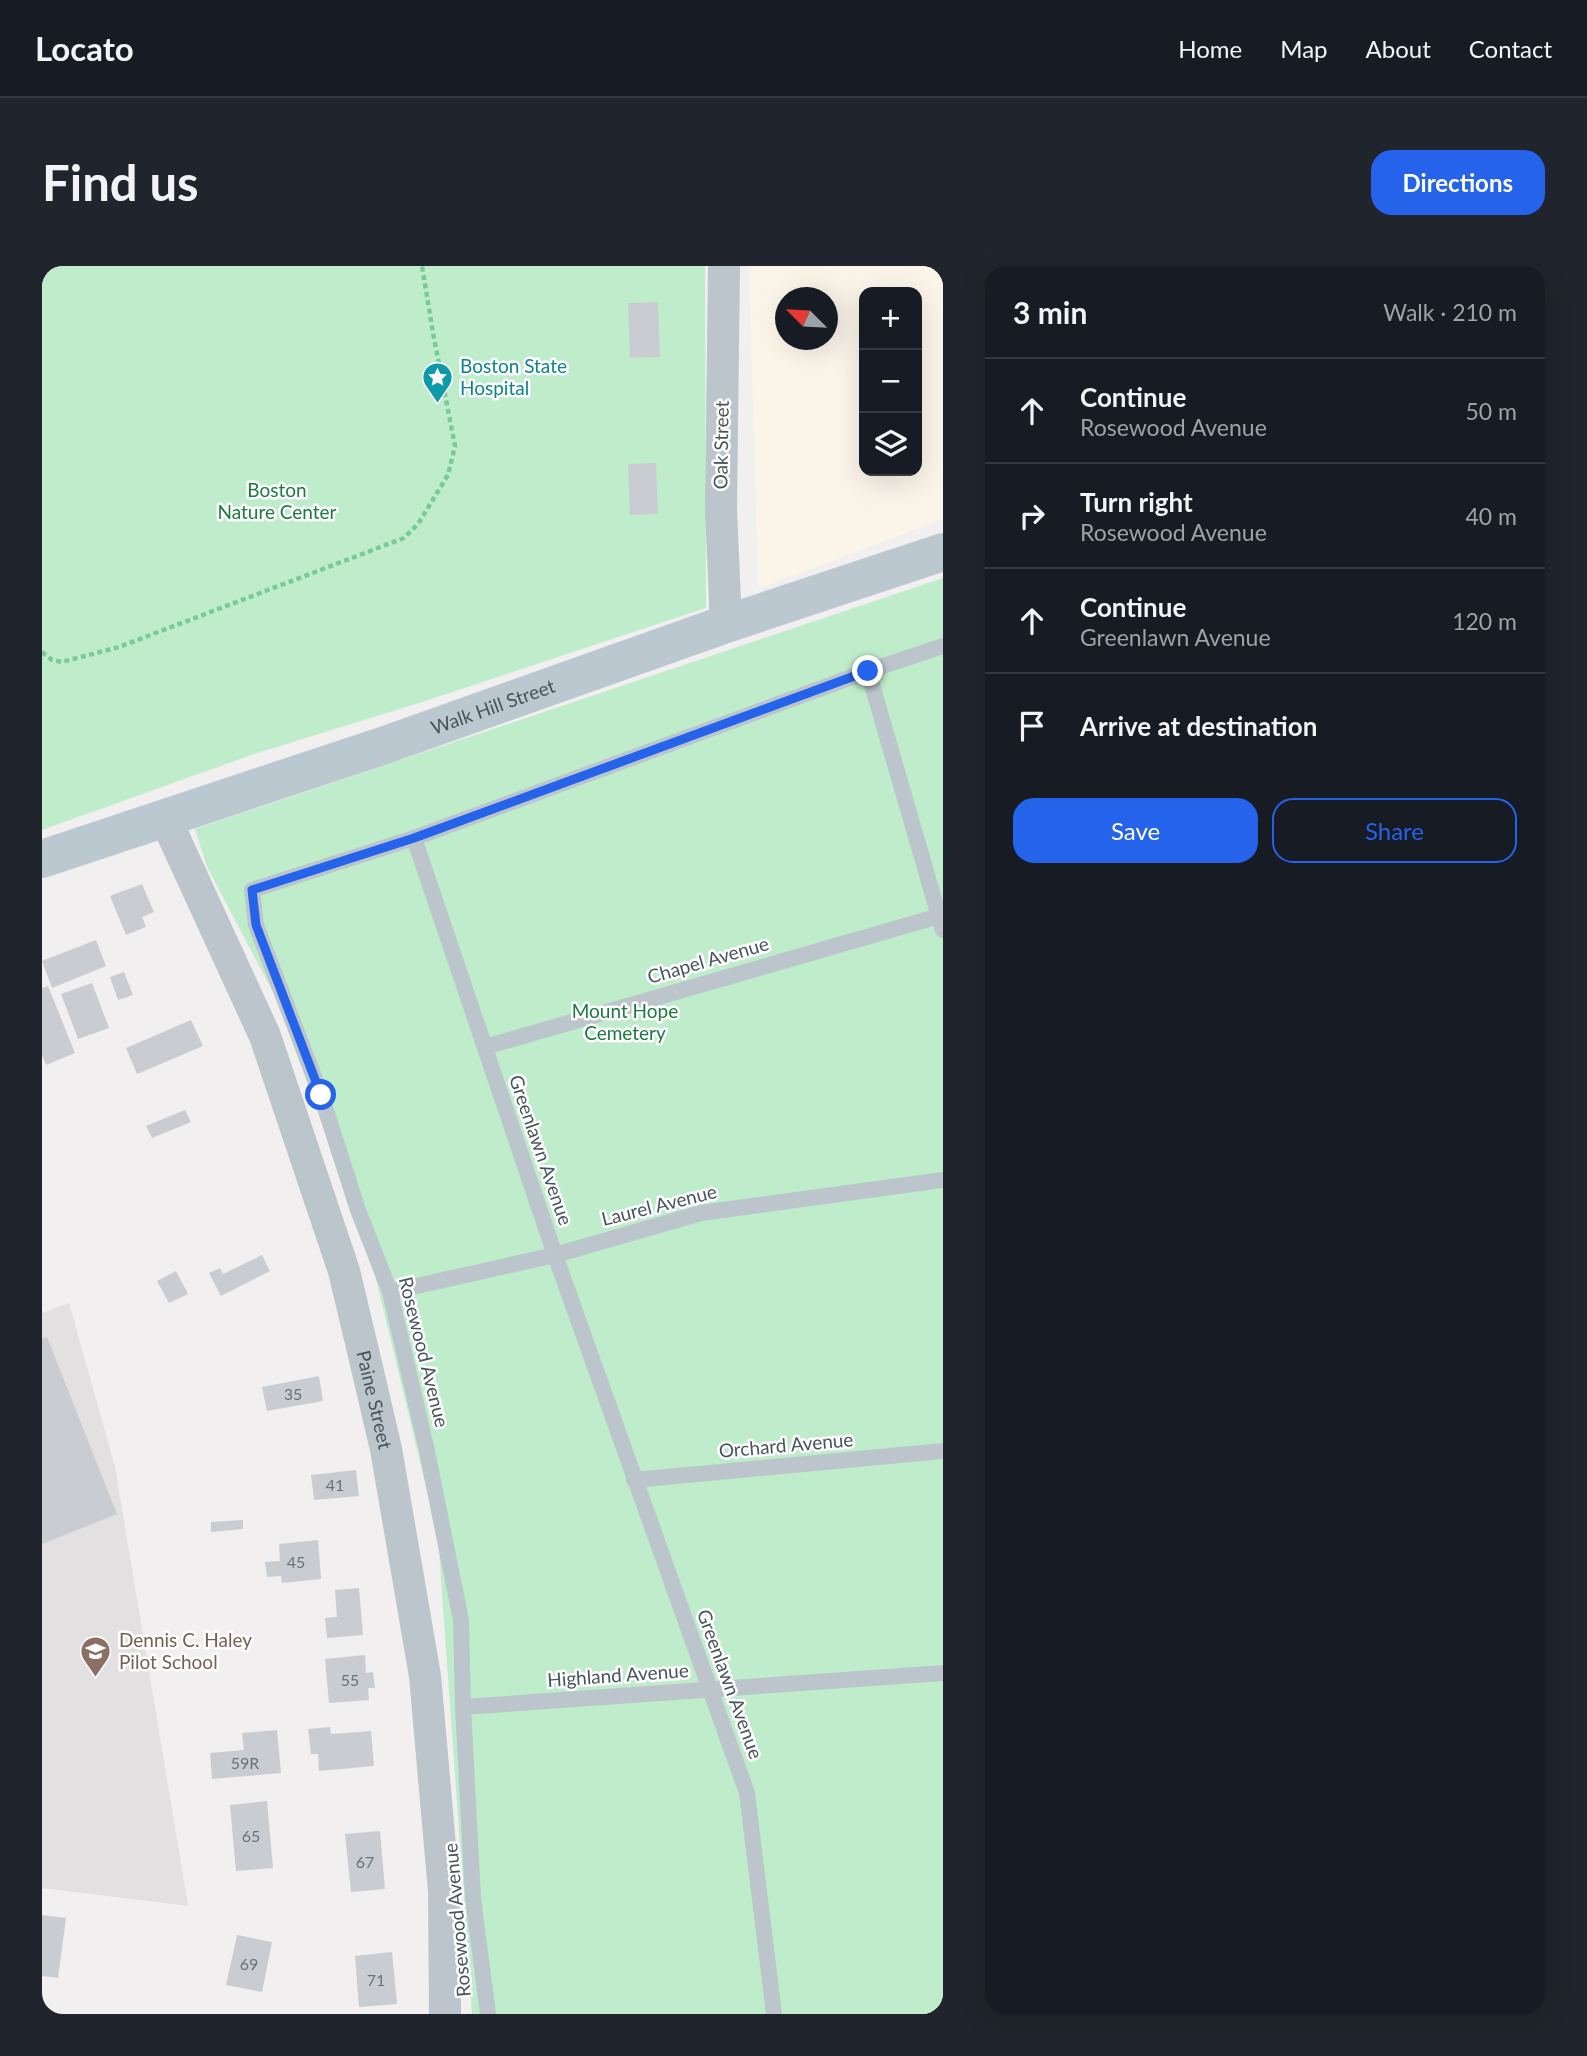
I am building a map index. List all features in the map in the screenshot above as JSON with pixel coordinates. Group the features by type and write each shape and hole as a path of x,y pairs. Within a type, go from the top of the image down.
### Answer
{"main road":[{"name":"Walk Hill Street","path":"42,859 388,744 726,624 943,552"}],"street":[{"name":"Oak Street","path":"724,266 721,510 726,624"},
{"name":"Paine Street","path":"164,818 265,1036 347,1283 386,1449 425,1676 444,1891 445,2014"}],"lane":[{"path":"414,838 943,646"},
{"path":"868,671 942,920"},
{"name":"Greenlawn Avenue","path":"414,838 555,1255 747,1793 774,2014"},
{"name":"Rosewood Avenue","path":"414,838 252,890 256,925 321,1095 358,1210 390,1292 427,1451 461,1620 473,1898 488,2014"},
{"name":"Chapel Avenue","path":"485,1047 942,920"},
{"name":"Laurel Avenue","path":"390,1292 555,1255 701,1213 943,1180"},
{"name":"Orchard Avenue","path":"634,1480 943,1451"},
{"name":"Highland Avenue","path":"463,1707 943,1673"}],"path":[{"path":"42,652 52,660 62,662 119,647 404,538 418,524 448,475 455,446 422,266"}],"shaded area":[{"path":"749,266 943,266 943,519 758,589"},
{"name":"Dennis C. Haley Pilot School","path":"69,1303 115,1467 188,1906 42,1888 42,1313"}],"green space":[{"name":"Boston Nature Center","path":"42,266 705,266 706,608 419,703 254,754 42,830"},
{"name":"Mount Hope Cemetery","path":"943,578 943,2014 472,2014 438,1537 370,1254 277,1000 207,867 195,829"}],"building":[{"path":"658,302 660,357 630,358 628,303"},
{"path":"656,463 658,514 630,515 628,464"},
{"path":"142,884 154,912 142,917 146,927 126,935 110,896"},
{"path":"96,940 106,966 52,988 42,961"},
{"path":"124,972 133,995 118,1000 110,977"},
{"path":"92,983 109,1028 78,1039 61,994"},
{"path":"48,986 75,1053 46,1065 42,1055 42,988"},
{"path":"191,1020 203,1046 137,1074 126,1048"},
{"path":"185,1110 191,1122 152,1138 146,1126"},
{"path":"262,1255 270,1271 221,1296 209,1273 220,1268 223,1274"},
{"path":"176,1271 188,1294 169,1303 157,1281"},
{"path":"47,1337 117,1514 42,1544 42,1339"},
{"path":"319,1376 323,1401 267,1411 262,1387"},
{"path":"356,1470 359,1496 314,1500 311,1475"},
{"path":"243,1520 243,1529 211,1532 211,1522"},
{"path":"318,1540 321,1579 282,1583 281,1576 267,1577 265,1562 280,1561 279,1544"},
{"path":"359,1588 363,1635 327,1638 325,1618 337,1617 335,1590"},
{"path":"365,1655 366,1673 373,1672 375,1688 368,1688 369,1700 329,1703 325,1659"},
{"path":"330,1727 331,1734 371,1731 374,1766 319,1771 318,1754 311,1754 308,1729"},
{"path":"277,1730 281,1773 212,1779 210,1753 244,1750 242,1733"},
{"path":"267,1801 273,1868 236,1871 230,1805"},
{"path":"380,1831 385,1889 351,1892 345,1834"},
{"path":"42,1915 66,1918 58,1978 42,1976"},
{"path":"237,1935 272,1942 262,1992 226,1985"},
{"path":"392,1952 397,2004 359,2007 355,1956"}],"place":[{"name":"Boston State Hospital","path":"437,404"},
{"name":"Dennis C. Haley Pilot School","path":"96,1678"}],"route":[{"path":"321,1095 256,925 252,890 414,838 868,671"}]}
